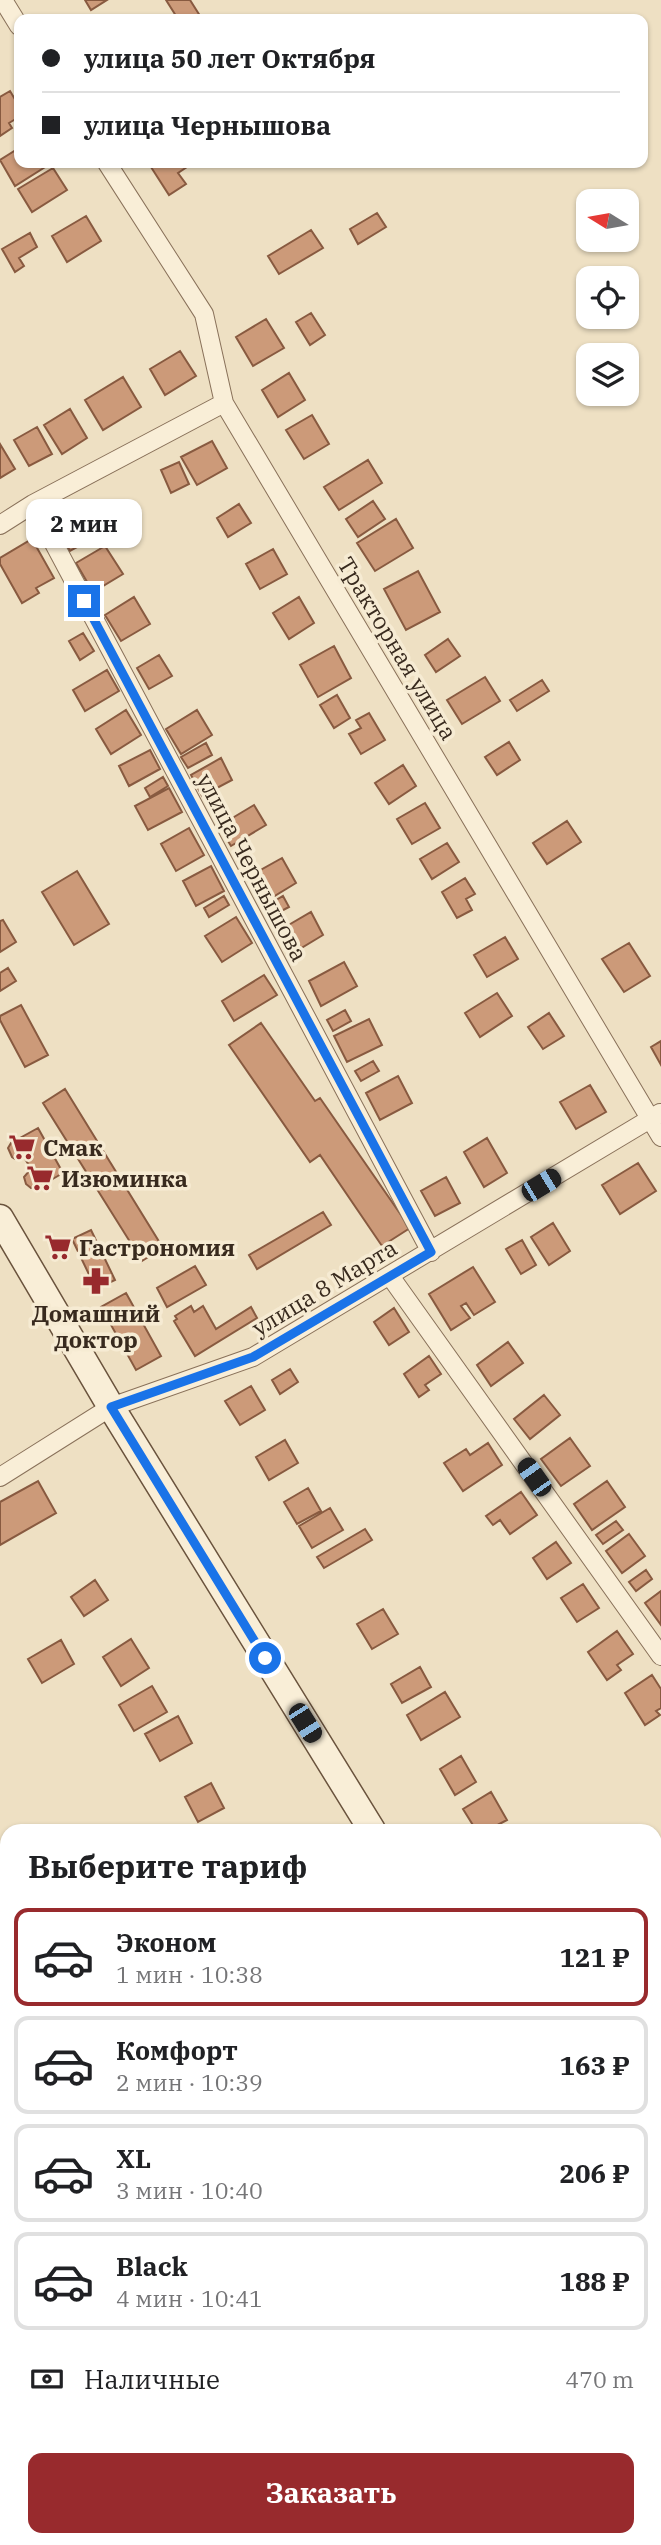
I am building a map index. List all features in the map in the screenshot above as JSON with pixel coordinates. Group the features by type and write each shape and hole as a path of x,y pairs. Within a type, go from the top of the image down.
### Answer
{"main road":[{"path":"0,1218 111,1407 368,1824"}],"street":[{"path":"2,0 14,18"},
{"name":"Тракторная улица","path":"110,168 204,314 224,403 656,1116 661,1137"},
{"path":"0,525 33,504 224,403"},
{"name":"улица Чернышова","path":"33,504 431,1252"},
{"name":"улица 8 Марта","path":"0,1476 111,1407 253,1357 656,1116"},
{"path":"390,1276 661,1656"}],"building":[{"path":"85,0 107,0 91,10"},
{"path":"166,0 190,0 199,14 175,14"},
{"path":"10,91 14,98 14,120 9,123 12,128 0,136 0,97"},
{"path":"14,151 14,168 44,168 15,186 0,160"},
{"path":"53,168 67,190 32,212 18,189"},
{"path":"152,168 186,168 178,173 186,184 169,195"},
{"path":"377,213 386,227 358,244 350,229"},
{"path":"86,216 101,241 67,262 52,236"},
{"path":"311,230 323,248 279,274 268,256"},
{"path":"30,233 37,247 19,258 24,266 15,272 2,249"},
{"path":"311,313 325,335 310,345 296,322"},
{"path":"266,319 284,348 253,366 236,337"},
{"path":"180,351 196,376 165,395 150,369"},
{"path":"289,373 305,400 278,417 262,390"},
{"path":"123,377 141,407 103,430 85,400"},
{"path":"70,409 87,438 62,454 44,425"},
{"path":"312,415 329,444 304,459 286,430"},
{"path":"37,427 52,454 29,466 14,440"},
{"path":"212,441 227,468 197,485 181,457"},
{"path":"0,444 15,469 0,478"},
{"path":"368,460 382,483 339,510 324,487"},
{"path":"179,462 189,484 171,493 161,470"},
{"path":"373,501 385,519 358,537 346,519"},
{"path":"239,504 251,523 228,537 217,518"},
{"path":"85,511 99,535 70,551 57,528"},
{"path":"396,519 413,548 375,571 357,543"},
{"path":"32,539 54,578 36,588 39,593 22,603 0,564 0,558"},
{"path":"105,546 123,574 93,592 76,563"},
{"path":"273,549 287,574 260,589 246,564"},
{"path":"418,571 440,612 406,630 384,589"},
{"path":"134,597 150,624 121,641 105,615"},
{"path":"299,597 314,623 289,639 273,613"},
{"path":"83,633 94,651 80,660 69,641"},
{"path":"448,639 460,656 436,672 425,655"},
{"path":"334,646 351,678 318,697 300,665"},
{"path":"159,655 172,676 149,689 137,668"},
{"path":"107,670 119,691 85,711 73,690"},
{"path":"485,677 500,701 462,724 447,700"},
{"path":"542,680 549,691 517,711 510,700"},
{"path":"337,695 350,718 334,728 320,705"},
{"path":"126,710 141,735 111,754 96,729"},
{"path":"197,710 212,735 181,754 166,729"},
{"path":"369,713 385,740 361,754 349,734 361,728 356,720"},
{"path":"509,742 520,760 497,775 485,757"},
{"path":"206,743 212,755 188,768 181,757"},
{"path":"150,750 160,769 129,786 119,766"},
{"path":"221,758 232,780 202,796 191,775"},
{"path":"403,765 416,786 389,804 375,783"},
{"path":"163,777 168,786 150,797 145,788"},
{"path":"169,788 182,812 148,830 135,806"},
{"path":"425,803 440,828 412,844 397,819"},
{"path":"254,805 266,825 231,846 219,826"},
{"path":"567,821 581,842 547,864 533,843"},
{"path":"189,828 204,855 176,871 161,844"},
{"path":"447,843 459,862 432,879 420,859"},
{"path":"282,858 296,883 263,903 248,877"},
{"path":"211,866 224,891 196,906 183,881"},
{"path":"77,871 109,924 74,945 42,892"},
{"path":"465,878 475,894 466,899 472,910 457,918 442,892"},
{"path":"224,896 229,905 209,917 204,908"},
{"path":"283,896 289,907 272,916 266,906"},
{"path":"311,912 323,935 293,953 280,930"},
{"path":"236,917 252,943 222,962 205,936"},
{"path":"3,920 16,942 0,952 0,921"},
{"path":"505,937 518,959 487,977 474,955"},
{"path":"629,943 650,976 624,992 602,959"},
{"path":"344,962 357,986 321,1006 309,981"},
{"path":"8,968 16,981 0,991 0,973"},
{"path":"264,975 277,995 234,1021 222,1001"},
{"path":"497,993 512,1016 480,1037 465,1013"},
{"path":"21,1005 48,1055 25,1067 0,1020 0,1016"},
{"path":"345,1010 351,1021 333,1031 327,1020"},
{"path":"549,1013 564,1036 543,1049 528,1027"},
{"path":"369,1019 382,1045 347,1062 334,1036"},
{"path":"261,1023 315,1101 320,1098 410,1228 382,1246 320,1155 310,1162 229,1045"},
{"path":"661,1041 661,1065 651,1047"},
{"path":"373,1061 379,1071 361,1081 355,1071"},
{"path":"398,1076 412,1103 380,1120 366,1093"},
{"path":"590,1085 606,1112 576,1129 560,1102"},
{"path":"65,1089 163,1248 142,1261 43,1103"},
{"path":"38,1128 63,1173 37,1188 31,1188 24,1177 31,1169 24,1157 15,1159 8,1148 11,1143"},
{"path":"487,1138 507,1173 484,1187 464,1152"},
{"path":"638,1163 656,1191 620,1214 602,1185"},
{"path":"446,1177 460,1203 435,1216 421,1191"},
{"path":"323,1212 331,1225 257,1269 249,1255"},
{"path":"553,1223 570,1251 549,1265 531,1237"},
{"path":"91,1230 115,1280 96,1289 72,1239"},
{"path":"522,1240 536,1265 521,1274 506,1249"},
{"path":"195,1266 206,1285 167,1307 157,1288"},
{"path":"473,1267 495,1302 474,1315 466,1303 461,1306 470,1318 451,1330 429,1294"},
{"path":"126,1293 161,1356 136,1370 101,1307"},
{"path":"191,1306 194,1312 203,1306 216,1329 251,1307 257,1318 195,1356 174,1321 177,1319 175,1316"},
{"path":"394,1308 409,1332 389,1345 374,1322"},
{"path":"508,1342 523,1363 491,1386 477,1365"},
{"path":"429,1356 441,1374 425,1385 429,1390 419,1397 404,1374"},
{"path":"290,1369 298,1382 280,1394 272,1380"},
{"path":"251,1386 265,1410 240,1425 225,1401"},
{"path":"544,1395 560,1415 530,1439 514,1419"},
{"path":"570,1438 590,1466 561,1486 541,1459"},
{"path":"285,1440 298,1463 269,1480 256,1457"},
{"path":"488,1443 502,1465 463,1491 444,1463 466,1449 470,1455"},
{"path":"38,1481 56,1513 0,1545 0,1502"},
{"path":"607,1481 625,1507 592,1530 574,1504"},
{"path":"308,1488 321,1511 297,1524 284,1502"},
{"path":"521,1492 537,1515 510,1534 500,1520 493,1525 486,1516"},
{"path":"330,1508 343,1530 312,1548 299,1526"},
{"path":"616,1521 623,1530 603,1544 596,1535"},
{"path":"365,1529 372,1540 324,1568 317,1557"},
{"path":"629,1534 645,1556 622,1573 606,1551"},
{"path":"556,1542 571,1563 547,1579 533,1558"},
{"path":"646,1570 652,1579 636,1591 629,1582"},
{"path":"95,1580 108,1600 84,1616 71,1597"},
{"path":"583,1584 599,1608 577,1622 561,1598"},
{"path":"661,1591 661,1625 645,1603"},
{"path":"383,1609 398,1634 372,1649 357,1624"},
{"path":"617,1631 633,1654 617,1665 621,1670 607,1680 588,1652"},
{"path":"131,1639 149,1668 121,1686 103,1657"},
{"path":"61,1640 74,1664 42,1683 28,1659"},
{"path":"420,1667 431,1687 402,1703 391,1684"},
{"path":"652,1675 661,1689 661,1708 656,1711 660,1715 645,1725 625,1693"},
{"path":"152,1686 167,1712 134,1731 119,1705"},
{"path":"445,1692 460,1717 421,1740 407,1715"},
{"path":"178,1716 192,1743 160,1761 145,1734"},
{"path":"461,1756 476,1782 455,1795 440,1769"},
{"path":"211,1783 224,1808 198,1822 185,1797"},
{"path":"491,1792 507,1820 499,1824 472,1824 463,1809"}],"place":[{"name":"Смак","path":"22,1147"},
{"name":"Изюминка","path":"40,1178"},
{"name":"Гастрономия","path":"58,1247"},
{"name":"Домашний доктор","path":"96,1281"}],"route":[{"path":"84,601 431,1252 253,1357 111,1407 265,1658"}]}
